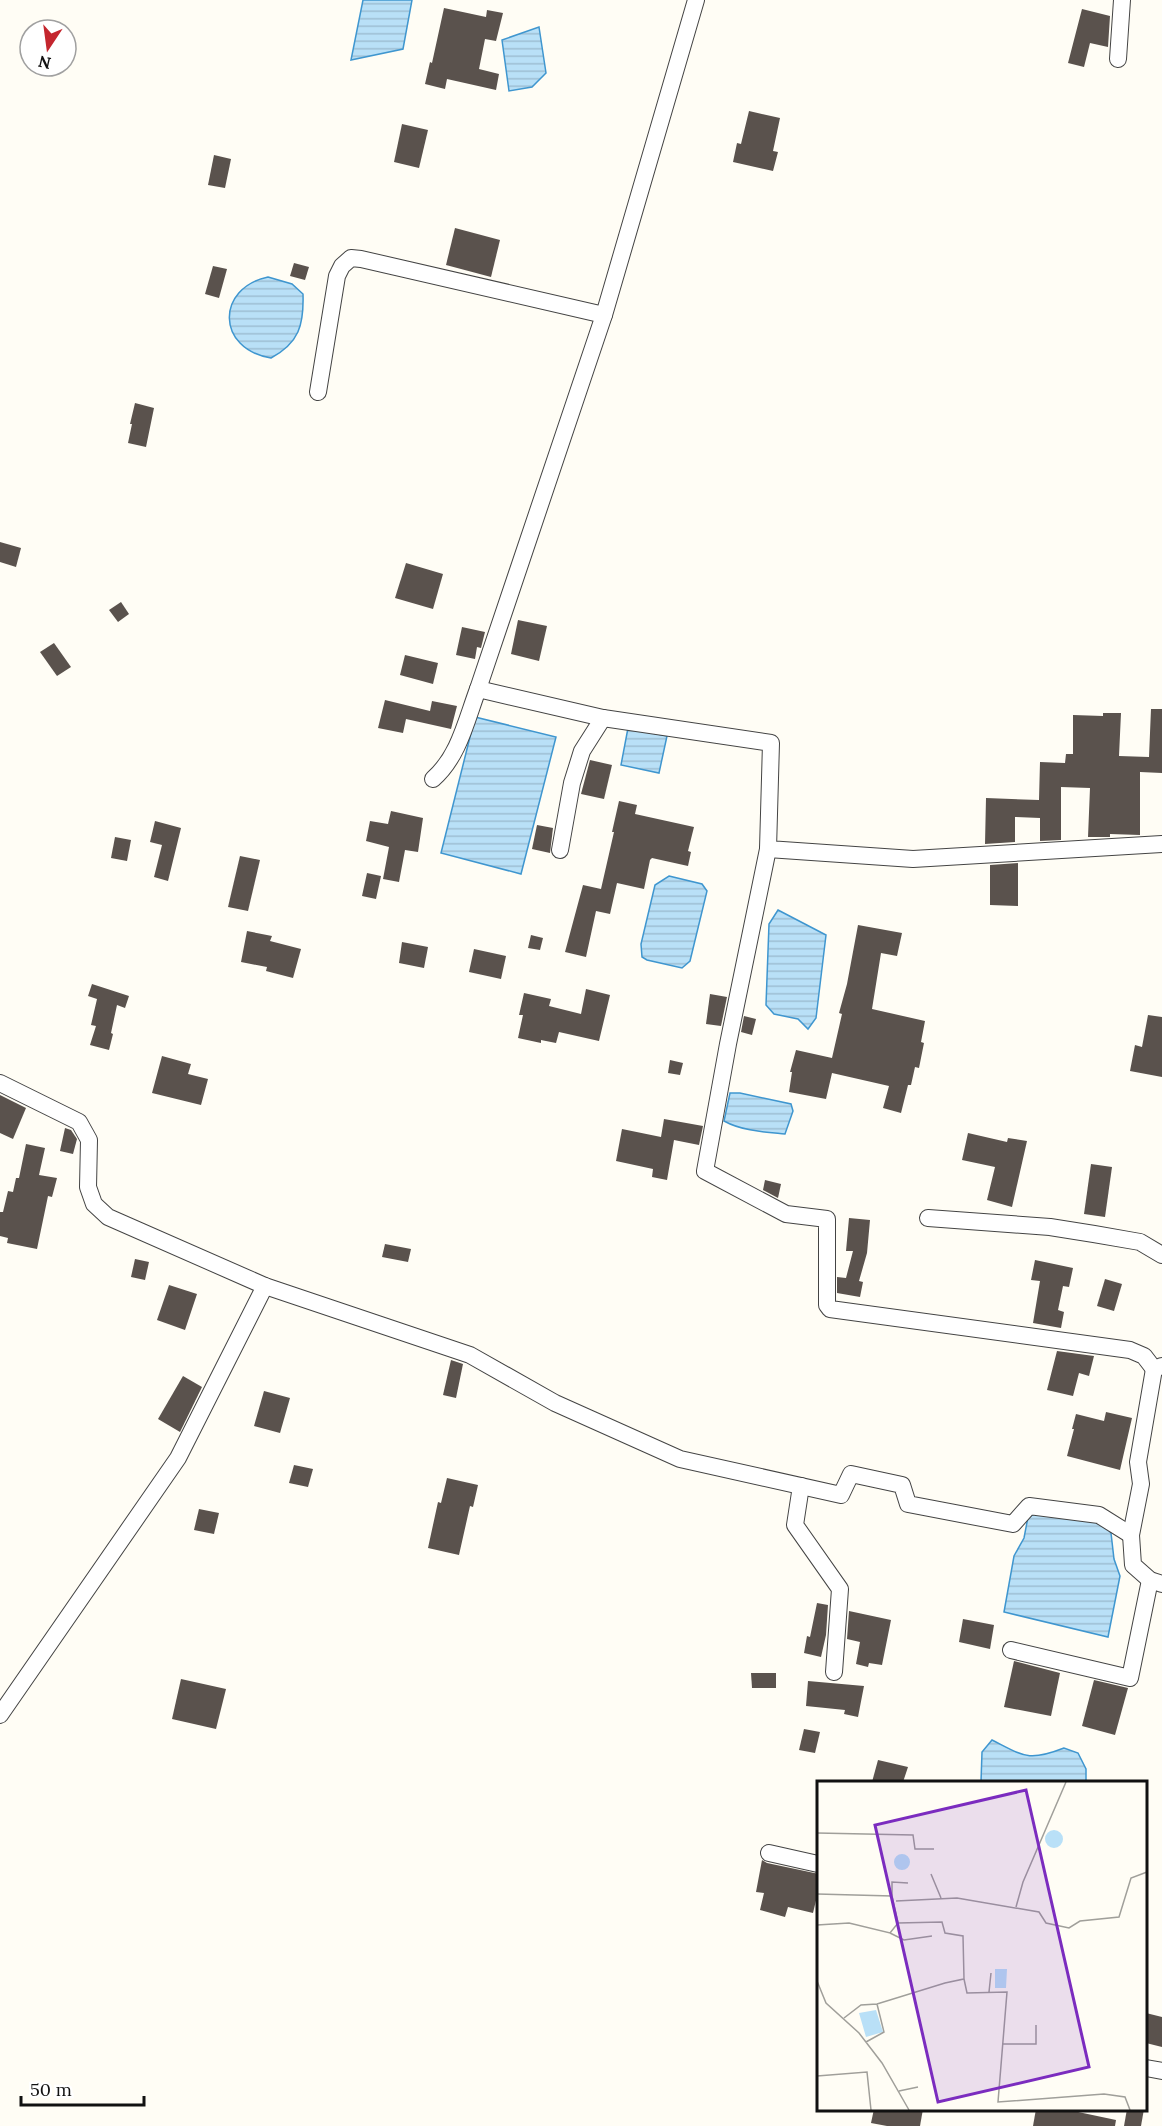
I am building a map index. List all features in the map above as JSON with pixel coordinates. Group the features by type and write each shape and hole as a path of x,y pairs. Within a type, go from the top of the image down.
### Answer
{"street":[{"path":"433,779 445,768 455,752 478,689 604,315 696,0"},
{"path":"1118,59 1122,0"},
{"path":"318,392 337,276 342,266 351,258 604,315"},
{"path":"478,689 603,718 771,743 768,849 728,1044 705,1171 786,1214 827,1219 826,1305 830,1309 1130,1350 1144,1356 1158,1367 1138,1462 1141,1484 1131,1535 1132,1565 1156,1582 1130,1678 1011,1650"},
{"path":"560,850 572,783 582,751 603,718"},
{"path":"768,849 913,859 1162,844"},
{"path":"0,1083 79,1122 89,1140 88,1187 94,1204 108,1217 265,1286 470,1355 555,1403 680,1459 841,1495 851,1474 902,1485 908,1504 1013,1524 1029,1506 1099,1515 1131,1535"},
{"path":"928,1218 1040,1226 1094,1234 1140,1242 1162,1256"},
{"path":"0,1715 178,1458 265,1286"},
{"path":"801,1486 795,1526 840,1588 834,1672"},
{"path":"769,1853 817,1864"},
{"path":"1147,2068 1162,2071"}],"water":[{"path":"363,0 412,0 403,49 351,60"},
{"path":"539,27 546,73 532,87 509,91 502,40"},
{"path":"268,277 292,284 303,294 301,324 298,332 288,346 271,358 253,352 240,343 232,331 229,318 232,305 239,293 251,283"},
{"path":"475,717 556,737 521,874 441,853"},
{"path":"628,728 667,736 659,773 621,765"},
{"path":"669,876 702,884 707,891 690,961 682,968 642,957 641,944 655,885"},
{"path":"778,910 826,935 816,1018 808,1029 798,1019 774,1014 766,1005 769,924"},
{"path":"730,1093 791,1104 793,1111 785,1134 746,1129 724,1121"},
{"path":"1041,1511 1104,1524 1111,1533 1114,1559 1120,1576 1108,1637 1004,1612 1014,1556 1024,1538 1028,1517"},
{"path":"992,1740 1019,1753 1034,1756 1064,1748 1078,1753 1086,1769 1086,1781 981,1781 982,1752"}],"building":[{"path":"444,8 486,17 487,10 503,13 496,41 485,39 479,69 499,74 496,90 447,79 445,89 425,84"},
{"path":"1082,9 1110,16 1108,47 1090,43 1084,67 1068,63"},
{"path":"749,111 780,118 773,151 778,152 773,171 733,162 737,143 741,144"},
{"path":"402,124 428,130 419,168 394,162"},
{"path":"214,155 231,159 225,188 208,185"},
{"path":"455,228 500,240 491,277 446,265"},
{"path":"294,263 309,267 305,280 290,276"},
{"path":"213,266 227,269 219,298 205,294"},
{"path":"135,403 154,408 146,447 128,443"},
{"path":"0,542 21,548 16,567 0,562"},
{"path":"406,563 443,574 433,609 395,598"},
{"path":"121,602 129,614 118,622 109,610"},
{"path":"518,620 547,626 539,661 511,654"},
{"path":"462,627 485,632 481,648 477,647 475,659 456,655"},
{"path":"54,643 71,667 57,676 40,652"},
{"path":"405,655 438,663 433,684 400,675"},
{"path":"385,700 430,711 432,701 457,706 451,729 406,719 403,733 378,728"},
{"path":"1151,709 1162,709 1162,773 1140,772 1140,835 1110,834 1110,837 1088,837 1090,788 1061,787 1061,840 1040,841 1040,818 1015,817 1015,842 985,844 986,798 1039,800 1040,762 1065,763 1066,754 1073,754 1073,715 1103,716 1103,713 1121,713 1119,756 1149,757"},
{"path":"590,760 612,765 604,799 581,794"},
{"path":"619,801 637,805 635,814 694,827 688,851 691,852 688,866 652,858 644,889 617,883 610,914 596,911 586,957 565,952 583,885 601,889"},
{"path":"391,811 423,818 418,852 405,850 399,882 383,879 389,847 366,841 370,821 388,824"},
{"path":"155,821 181,828 168,881 154,877 162,845 150,842"},
{"path":"537,825 553,828 550,853 532,849"},
{"path":"115,837 131,840 127,861 111,858"},
{"path":"240,856 260,860 248,911 228,907"},
{"path":"1018,863 1018,906 990,905 990,865"},
{"path":"367,873 381,876 376,899 362,896"},
{"path":"858,925 902,933 897,956 881,953 872,1009 925,1021 919,1068 915,1067 901,1113 883,1108 889,1086 832,1073 826,1099 789,1092 792,1072 790,1072 796,1050 832,1058"},
{"path":"247,931 272,936 270,941 301,949 293,978 266,971 267,967 241,962"},
{"path":"531,935 543,938 540,950 528,948"},
{"path":"402,942 428,947 424,968 399,963"},
{"path":"474,949 506,956 501,979 469,972"},
{"path":"92,984 129,996 125,1008 117,1005 109,1050 90,1045 96,1026 91,1025 97,999 88,996"},
{"path":"586,989 610,995 599,1041 559,1032 556,1043 541,1040 541,1043 518,1038 523,1015 519,1015 524,993 551,999 549,1006 581,1014"},
{"path":"710,994 727,997 721,1026 706,1024"},
{"path":"1148,1015 1162,1017 1162,1077 1130,1071 1135,1045 1142,1047"},
{"path":"744,1016 756,1019 752,1035 741,1032"},
{"path":"162,1056 191,1064 188,1074 208,1079 201,1105 152,1093"},
{"path":"670,1060 683,1063 680,1075 668,1073"},
{"path":"0,1095 26,1108 13,1139 0,1133"},
{"path":"664,1119 703,1126 699,1145 674,1140 667,1180 652,1177 653,1169 616,1161 622,1129 661,1137"},
{"path":"65,1128 71,1130 77,1139 73,1154 60,1151"},
{"path":"968,1133 1007,1142 1008,1138 1027,1141 1012,1207 987,1200 995,1167 962,1160"},
{"path":"26,1144 45,1148 39,1175 57,1178 52,1197 48,1196 37,1249 7,1243 8,1238 0,1236 0,1212 3,1212 8,1191 13,1192 16,1178 19,1178"},
{"path":"1091,1164 1112,1167 1105,1217 1084,1214"},
{"path":"765,1180 781,1184 778,1198 763,1190"},
{"path":"849,1218 870,1220 867,1253 859,1281 863,1282 860,1297 837,1293 837,1277 846,1278 853,1251 846,1251"},
{"path":"385,1244 411,1249 408,1262 382,1257"},
{"path":"135,1259 149,1262 145,1280 131,1277"},
{"path":"1035,1260 1073,1268 1069,1287 1063,1286 1058,1310 1064,1312 1061,1328 1033,1323 1040,1281 1031,1280"},
{"path":"1105,1279 1122,1284 1114,1311 1097,1306"},
{"path":"169,1285 197,1294 185,1330 157,1320"},
{"path":"1057,1351 1094,1356 1089,1376 1079,1373 1073,1396 1047,1390"},
{"path":"451,1360 463,1364 456,1398 443,1395"},
{"path":"183,1376 202,1387 180,1432 158,1419"},
{"path":"264,1391 290,1398 280,1433 254,1426"},
{"path":"1106,1412 1132,1418 1120,1470 1067,1456 1076,1414 1104,1421"},
{"path":"294,1465 313,1469 308,1487 289,1483"},
{"path":"447,1478 478,1485 473,1507 470,1506 459,1555 428,1548 438,1502 441,1503"},
{"path":"199,1509 219,1513 214,1534 194,1530"},
{"path":"817,1603 828,1605 826,1635 821,1657 804,1653"},
{"path":"849,1611 891,1620 882,1665 869,1663 868,1667 856,1664 860,1642 847,1639"},
{"path":"963,1619 994,1625 990,1649 959,1642"},
{"path":"1014,1661 1060,1673 1051,1716 1004,1707"},
{"path":"751,1673 776,1673 776,1688 752,1688"},
{"path":"181,1679 226,1689 216,1729 172,1719"},
{"path":"1094,1680 1128,1688 1115,1735 1082,1726"},
{"path":"808,1681 864,1686 858,1717 844,1714 845,1710 806,1706"},
{"path":"804,1729 820,1732 815,1753 799,1750"},
{"path":"878,1760 908,1767 903,1781 872,1781"},
{"path":"762,1860 817,1874 817,1896 813,1913 788,1907 785,1917 760,1910 764,1893 756,1892"},
{"path":"1147,2013 1162,2017 1162,2047 1147,2043"},
{"path":"874,2111 923,2111 920,2126 887,2126 871,2123"},
{"path":"1036,2111 1073,2111 1116,2120 1115,2126 1033,2126"},
{"path":"1127,2111 1144,2111 1141,2126 1124,2126"}]}
